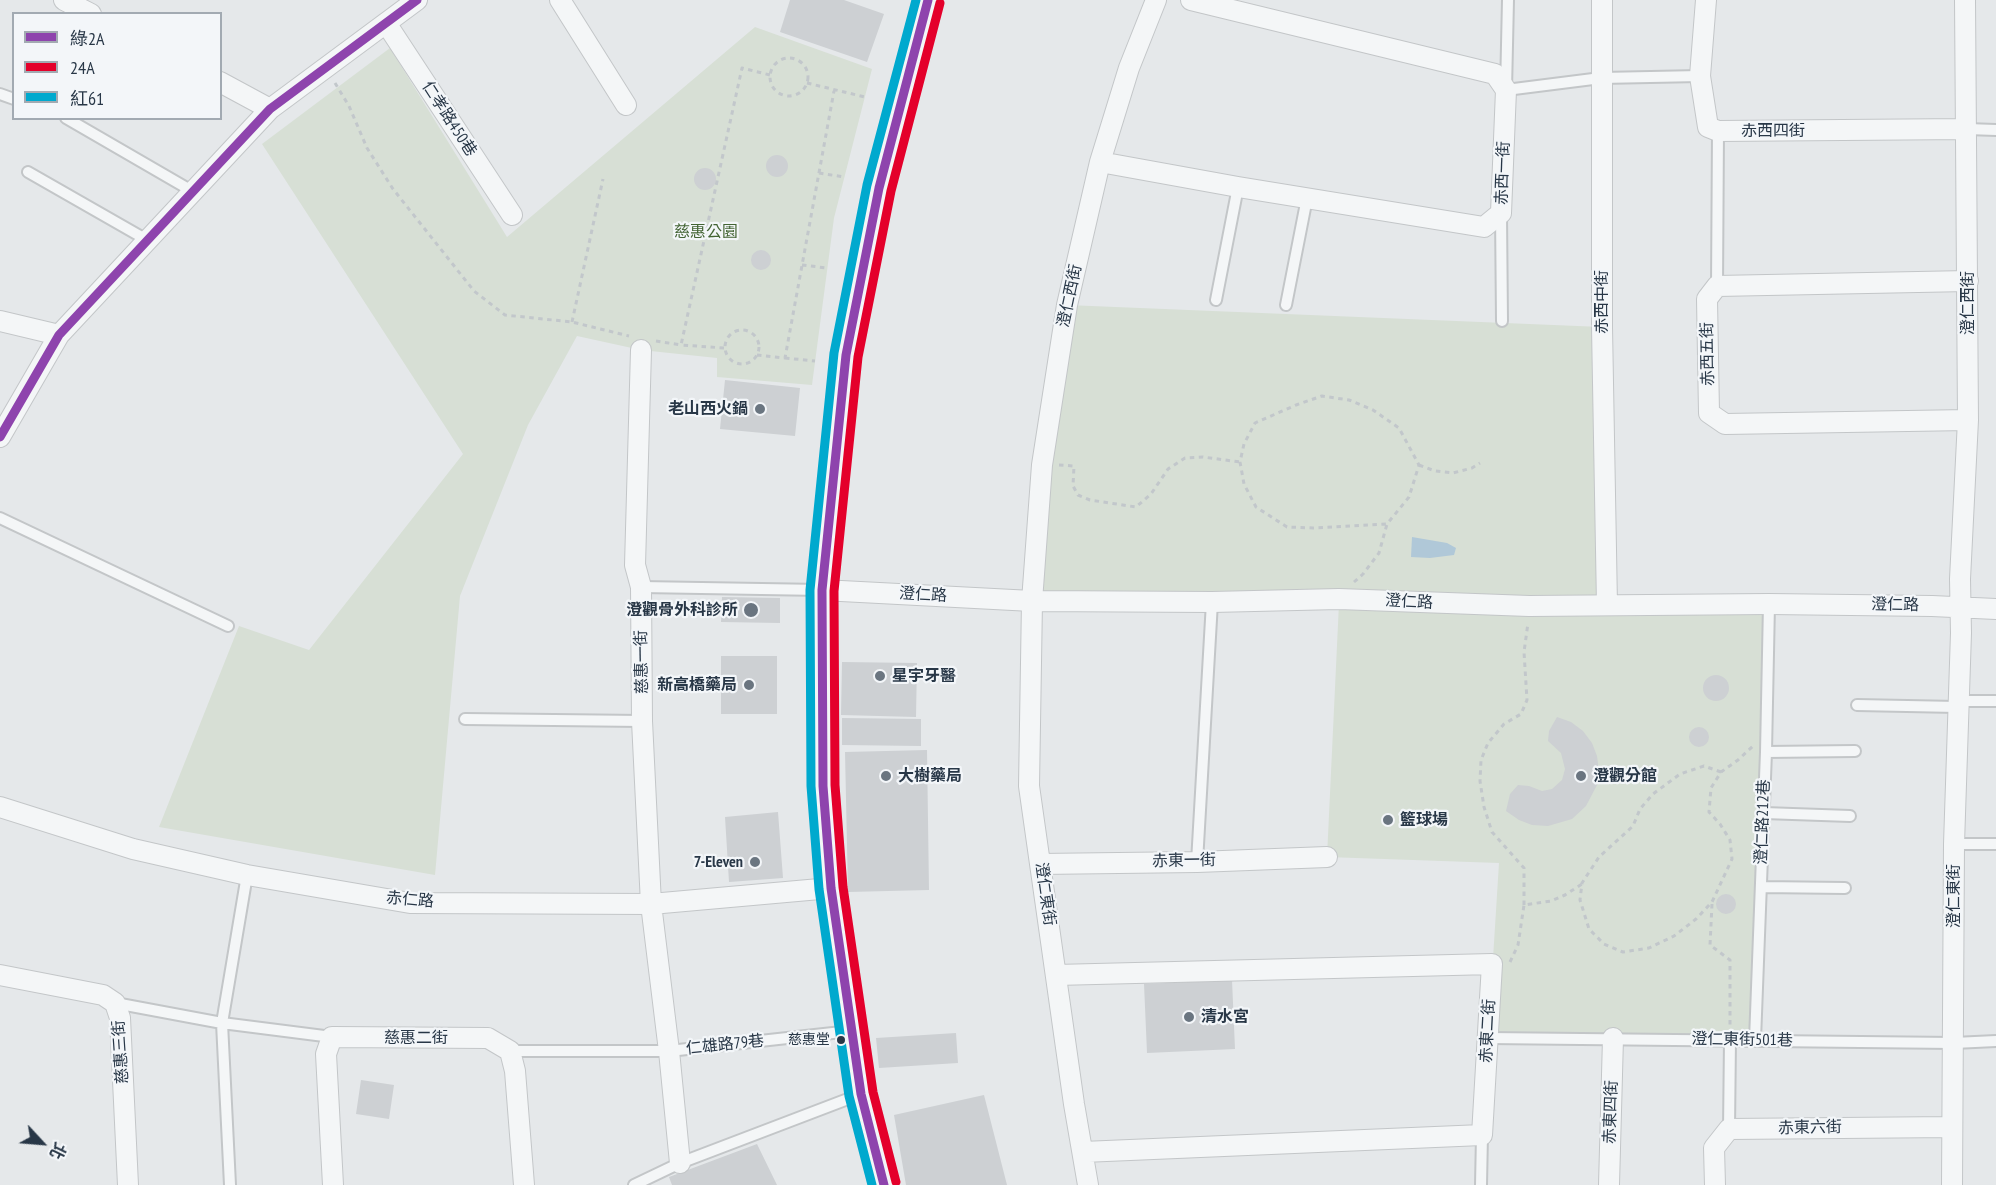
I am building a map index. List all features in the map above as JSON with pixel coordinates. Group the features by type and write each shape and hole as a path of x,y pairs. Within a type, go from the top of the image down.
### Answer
{"street":[{"path":"64,0 88,12"},
{"path":"0,437 59,335 270,109 417,0"},
{"path":"560,0 626,105"},
{"path":"884,1185 861,1094 831,888 823,786 822,590 846,355 879,188 928,0"},
{"name":"澄仁西街","path":"1032,602 1042,465 1067,304 1101,162 1129,68 1156,0"},
{"path":"1191,0 1495,74 1506,90"},
{"name":"赤西中街","path":"1602,0 1607,604"},
{"name":"赤西四街","path":"1706,0 1700,76 1708,127 1718,131 1966,129"},
{"name":"澄仁西街","path":"1960,607 1968,420 1965,0"},
{"name":"仁孝路450巷","path":"386,23 512,215"},
{"path":"222,83 270,109"},
{"name":"赤西一街","path":"1101,162 1484,227 1501,213 1506,90"},
{"path":"1717,286 1968,281"},
{"name":"赤西五街","path":"1717,286 1707,299 1709,413 1725,424 1968,420"},
{"path":"0,321 59,335"},
{"name":"慈惠一街","path":"642,342 635,565 641,587 642,721 651,904"},
{"name":"澄仁路","path":"822,590 1032,602 1339,599 1528,606 1769,604 1996,609"},
{"name":"澄仁東街","path":"1032,602 1029,786 1074,1104 1088,1185"},
{"name":"澄仁東街","path":"1953,1185 1954,844 1960,607"},
{"name":"赤仁路","path":"0,807 133,849 247,875 410,903 651,904 831,888"},
{"name":"赤東一街","path":"1040,864 1327,857"},
{"name":"仁雄路79巷","path":"651,904 680,1164"},
{"name":"赤東二街","path":"1056,975 1492,964 1482,1136"},
{"name":"慈惠三街","path":"0,975 103,995 115,1003 120,1018 128,1185"},
{"path":"332,1037 326,1054 333,1185"},
{"name":"慈惠二街","path":"332,1037 488,1038 510,1051"},
{"name":"赤東四街","path":"1609,1185 1613,1038"},
{"path":"510,1051 515,1071 524,1185"},
{"name":"赤東六街","path":"1730,1129 1952,1127"},
{"path":"1715,1185 1714,1148 1730,1129"},
{"path":"1083,1152 1482,1136"}],"lane":[{"path":"1508,0 1506,90 1601,78 1700,76"},
{"path":"69,120 192,191"},
{"path":"1966,129 1996,130"},
{"path":"1717,286 1718,131"},
{"path":"28,172 147,240"},
{"path":"1216,300 1238,187"},
{"path":"1286,305 1307,198"},
{"path":"1501,213 1502,321"},
{"path":"0,518 228,626"},
{"path":"641,587 822,590"},
{"path":"1197,861 1212,602"},
{"name":"澄仁路212巷","path":"1755,1040 1769,604"},
{"path":"1857,705 1957,704 1996,701"},
{"path":"465,719 642,721"},
{"path":"1766,752 1855,751"},
{"path":"1764,813 1850,816"},
{"path":"1954,844 1996,844"},
{"path":"230,1185 222,1023 247,875"},
{"path":"1761,887 1845,888"},
{"path":"115,1003 222,1023 332,1037"},
{"name":"仁雄路79巷","path":"669,1051 851,1031"},
{"path":"1730,1035 1730,1129"},
{"name":"澄仁東街501巷","path":"1488,1038 1730,1035 1755,1040 1996,1041"},
{"path":"510,1051 669,1051"},
{"path":"634,1185 680,1164 861,1094"},
{"path":"1481,1185 1482,1136"}],"path":[{"path":"793,58 804,65 808,77 800,93 788,97 776,92 772,87 770,75 771,69 780,60 793,58"},
{"path":"326,67 349,106 367,148 393,189 474,291 504,315 572,322 642,342 724,348"},
{"path":"681,345 742,68 770,75"},
{"path":"807,83 865,97"},
{"path":"784,358 834,91"},
{"path":"819,173 844,177"},
{"path":"572,322 603,179"},
{"path":"802,265 827,268"},
{"path":"737,330 753,334 759,344 757,355 749,363 738,364 728,358 724,348 725,342 737,330"},
{"path":"757,355 815,361"},
{"path":"1387,524 1287,527 1256,507 1244,484 1240,462 1244,444 1255,423 1322,396 1349,400 1373,410 1399,428 1419,465 1435,471 1453,473 1472,468 1480,463"},
{"path":"1042,465 1074,466 1074,486 1078,495 1090,500 1136,507 1151,494 1168,469 1185,458 1203,457 1240,462"},
{"path":"1339,599 1339,592 1363,574 1379,553 1387,524 1409,497 1419,465"},
{"path":"1509,964 1518,945 1524,905 1524,868 1492,832 1484,807 1480,781 1481,760 1488,743 1504,724 1521,714 1527,700 1524,652 1528,606"},
{"path":"1582,884 1580,900 1589,929 1604,944 1623,952 1649,948 1674,936 1696,919 1712,902 1732,859 1730,840 1709,812 1711,788 1721,772 1759,741"},
{"path":"1524,905 1551,901 1582,884 1599,857 1633,826 1640,809 1653,794 1680,774 1704,765 1721,772"},
{"path":"1712,902 1710,945 1730,960 1730,1035"}],"green space":[{"name":"慈惠公園","path":"755,27 872,69 834,218 812,385 717,377 717,358 641,350 577,336 528,425 460,596 435,875 159,827 239,626 309,650 463,454 262,144 390,48 507,237"},
{"path":"1067,305 1602,327 1607,604 1769,604 1755,1040 1488,1038 1499,863 1327,857 1339,603 1032,601"}],"water":[{"path":"1412,537 1447,543 1456,548 1454,555 1430,558 1411,557"}],"building":[{"path":"790,0 844,0 884,14 867,62 780,32"},
{"path":"777,155 785,158 788,166 785,174 777,177 769,174 766,166 769,158"},
{"path":"705,168 715,175 716,179 709,189 705,190 695,183 694,179 701,169"},
{"path":"757,250 765,250 771,256 771,264 765,270 757,270 751,264 751,256"},
{"name":"老山西火鍋","path":"725,380 800,388 795,436 720,429"},
{"name":"澄觀骨外科診所","path":"722,597 780,598 780,623 721,622"},
{"name":"新高橋藥局","path":"721,656 777,656 777,714 721,714"},
{"path":"842,662 917,663 916,717 841,715"},
{"path":"1716,675 1725,679 1729,688 1725,697 1716,701 1707,697 1703,688 1707,679"},
{"name":"澄觀分館","path":"1557,717 1571,722 1583,731 1592,743 1599,771 1597,785 1586,806 1572,819 1548,826 1532,825 1506,811 1510,794 1518,785 1542,791 1552,789 1562,780 1565,769 1561,753 1548,741 1549,731"},
{"path":"842,718 921,719 921,746 842,745"},
{"path":"1699,727 1706,730 1709,737 1706,744 1699,747 1692,744 1689,737 1692,730"},
{"path":"927,750 929,890 848,892 845,752"},
{"path":"778,812 783,878 729,882 725,817"},
{"path":"1726,894 1733,897 1736,904 1733,911 1726,914 1719,911 1716,904 1719,897"},
{"name":"清水宮","path":"1232,980 1235,1049 1147,1053 1144,984"},
{"path":"956,1033 958,1063 879,1068 876,1038"},
{"path":"361,1080 394,1085 389,1119 356,1114"},
{"path":"984,1095 1007,1185 906,1185 894,1115"},
{"path":"757,1144 777,1185 672,1185 669,1177"}],"transit line":[{"name":"綠2A","path":"0,437 59,335 270,109 417,0"},
{"name":"紅61","path":"872,1185 849,1096 819,889 811,786 810,590 834,353 867,185 916,0"},
{"name":"綠2A","path":"884,1185 861,1094 831,888 823,786 822,590 846,355 879,188 928,0"},
{"name":"24A","path":"896,1182 873,1092 843,887 835,785 834,591 858,357 891,191 940,3"}],"place":[{"name":"老山西火鍋","path":"760,409"},
{"name":"澄觀骨外科診所","path":"751,610"},
{"name":"星宇牙醫","path":"880,676"},
{"name":"新高橋藥局","path":"749,685"},
{"name":"大樹藥局","path":"886,776"},
{"name":"澄觀分館","path":"1581,776"},
{"name":"籃球場","path":"1388,820"},
{"name":"7-Eleven","path":"755,862"},
{"name":"清水宮","path":"1189,1017"},
{"name":"慈惠堂","path":"841,1040"}]}
